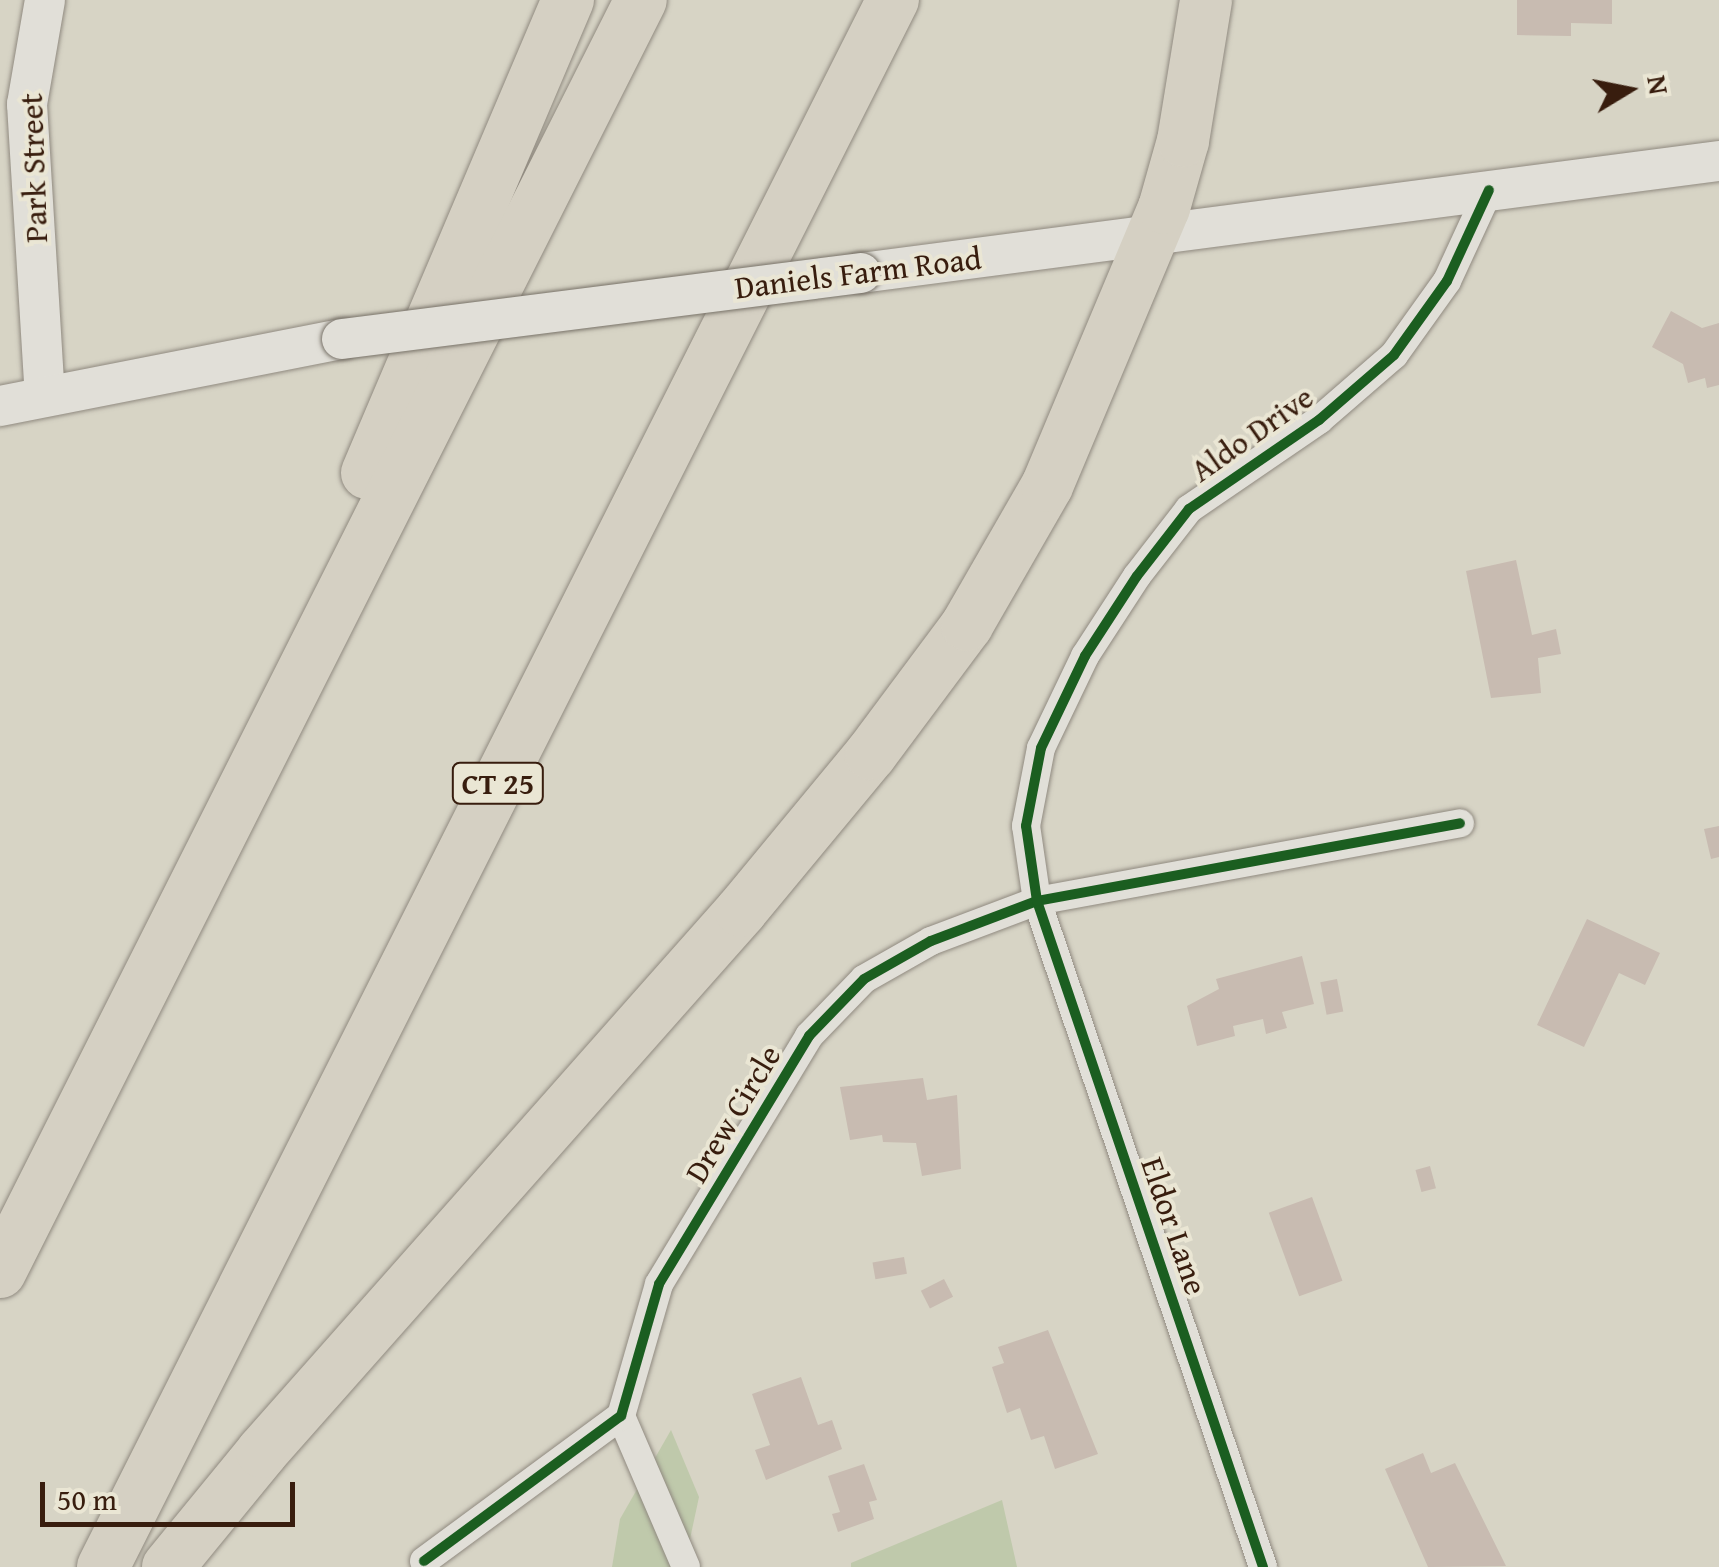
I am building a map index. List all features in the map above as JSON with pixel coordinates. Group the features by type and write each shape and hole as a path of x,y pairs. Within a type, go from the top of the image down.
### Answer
{"highway":[{"path":"163,950 568,0"},
{"path":"0,1272 641,0"},
{"name":"CT 25","path":"103,1567 893,0"},
{"path":"168,1567 262,1452 704,954 939,666 1046,486 1154,234 1183,140 1206,0"}],"main road":[{"name":"Park Street","path":"45,0 27,104 45,396"},
{"name":"Daniels Farm Road","path":"0,406 342,339 1719,161"}],"street":[{"name":"Aldo Drive","path":"1038,901 1026,826 1042,748 1085,656 1189,508 1320,420 1394,355 1446,282 1488,190"},
{"name":"Drew Circle","path":"620,1416 659,1284 810,1036 864,979 931,940 1038,901 1460,823"},
{"name":"Eldor Lane","path":"1038,901 1263,1567"},
{"path":"424,1561 620,1416 686,1567"}],"green space":[{"path":"671,1430 699,1497 684,1567 612,1567 620,1519"},
{"path":"1002,1500 1017,1567 851,1567 851,1563"}],"building":[{"path":"1517,0 1612,0 1612,24 1571,23 1571,36 1517,35"},
{"path":"1671,311 1702,328 1719,323 1719,385 1707,388 1705,378 1688,383 1683,364 1652,347"},
{"path":"1516,560 1532,635 1556,629 1561,654 1538,658 1541,693 1491,698 1466,571"},
{"path":"1719,826 1719,857 1711,859 1704,829"},
{"path":"1587,919 1660,953 1645,985 1619,973 1584,1047 1537,1025"},
{"path":"1302,956 1314,1004 1282,1012 1287,1028 1266,1034 1263,1019 1233,1026 1235,1036 1197,1046 1187,1006 1219,989 1216,979"},
{"path":"1337,979 1343,1011 1327,1015 1320,982"},
{"path":"923,1078 927,1100 957,1095 961,1169 922,1176 916,1143 883,1142 882,1135 850,1140 840,1087"},
{"path":"1430,1166 1436,1188 1421,1192 1416,1170"},
{"path":"1312,1197 1342,1281 1299,1296 1269,1213"},
{"path":"904,1257 907,1274 875,1279 872,1263"},
{"path":"944,1279 953,1297 930,1309 921,1291"},
{"path":"1048,1330 1098,1454 1055,1469 1044,1436 1031,1440 1020,1408 1007,1413 992,1367 1004,1363 998,1347"},
{"path":"801,1377 818,1425 832,1420 842,1449 766,1480 755,1450 770,1445 752,1394"},
{"path":"1423,1453 1431,1473 1455,1463 1506,1566 1428,1567 1385,1469"},
{"path":"864,1464 877,1500 869,1502 874,1519 838,1532 832,1514 840,1512 828,1476"}],"cycle path":[{"path":"1263,1567 1037,901 1026,826 1041,748 1085,656 1137,576 1189,509 1319,420 1394,355 1447,281 1489,190"},
{"path":"424,1561 621,1416 659,1284 809,1036 864,979 931,941 1037,901 1460,823"}]}
